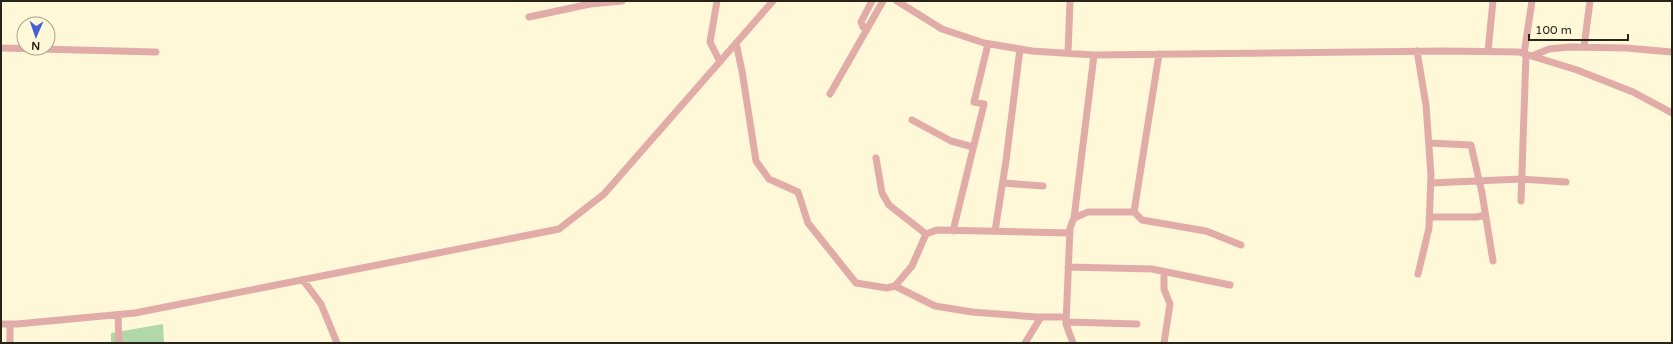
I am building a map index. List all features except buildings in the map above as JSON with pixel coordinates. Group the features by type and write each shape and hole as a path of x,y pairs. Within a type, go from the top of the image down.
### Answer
{"street":[{"path":"529,17 590,4 622,1"},
{"path":"717,1 710,42 720,62"},
{"path":"1,324 135,313 560,229 604,194 773,1"},
{"path":"867,29 863,27 861,22 872,1"},
{"path":"830,94 883,1"},
{"path":"897,1 942,29 988,44 1020,49 1068,53 1094,55 1417,51 1519,52 1577,70 1633,92 1672,113"},
{"path":"1068,53 1070,1"},
{"path":"1488,52 1493,1"},
{"path":"1521,201 1527,55 1532,1"},
{"path":"1584,47 1590,1"},
{"path":"736,43 742,71 756,161 769,180 798,192 808,223 856,283 887,288 895,286 912,266 926,234 938,230 1070,233"},
{"path":"953,231 984,104 974,102 988,44"},
{"path":"1527,55 1549,49 1569,47 1626,48 1672,52"},
{"path":"1,48 156,52"},
{"path":"995,232 1003,183 1020,49"},
{"path":"1417,51 1426,105 1431,183 1429,228 1418,274"},
{"path":"1134,212 1158,54"},
{"path":"1072,343 1066,320 1070,228 1074,218 1094,55"},
{"path":"912,120 951,140 973,147"},
{"path":"1429,143 1471,145 1480,182 1493,261"},
{"path":"876,158 882,193 889,205 926,234"},
{"path":"1431,183 1521,179 1566,182"},
{"path":"1003,183 1043,186"},
{"path":"1074,218 1088,212 1134,212 1142,220 1206,231 1242,245"},
{"path":"1429,217 1477,217 1485,215"},
{"path":"1068,266 1152,269 1230,285"},
{"path":"1164,272 1164,289 1170,304 1164,343"},
{"path":"303,280 320,304 337,343"},
{"path":"895,286 935,306 972,312 1137,324"},
{"path":"118,315 119,343"},
{"path":"1025,343 1041,317"},
{"path":"10,324 10,343"}],"green space":[{"path":"163,324 164,343 111,343 111,333"}]}
